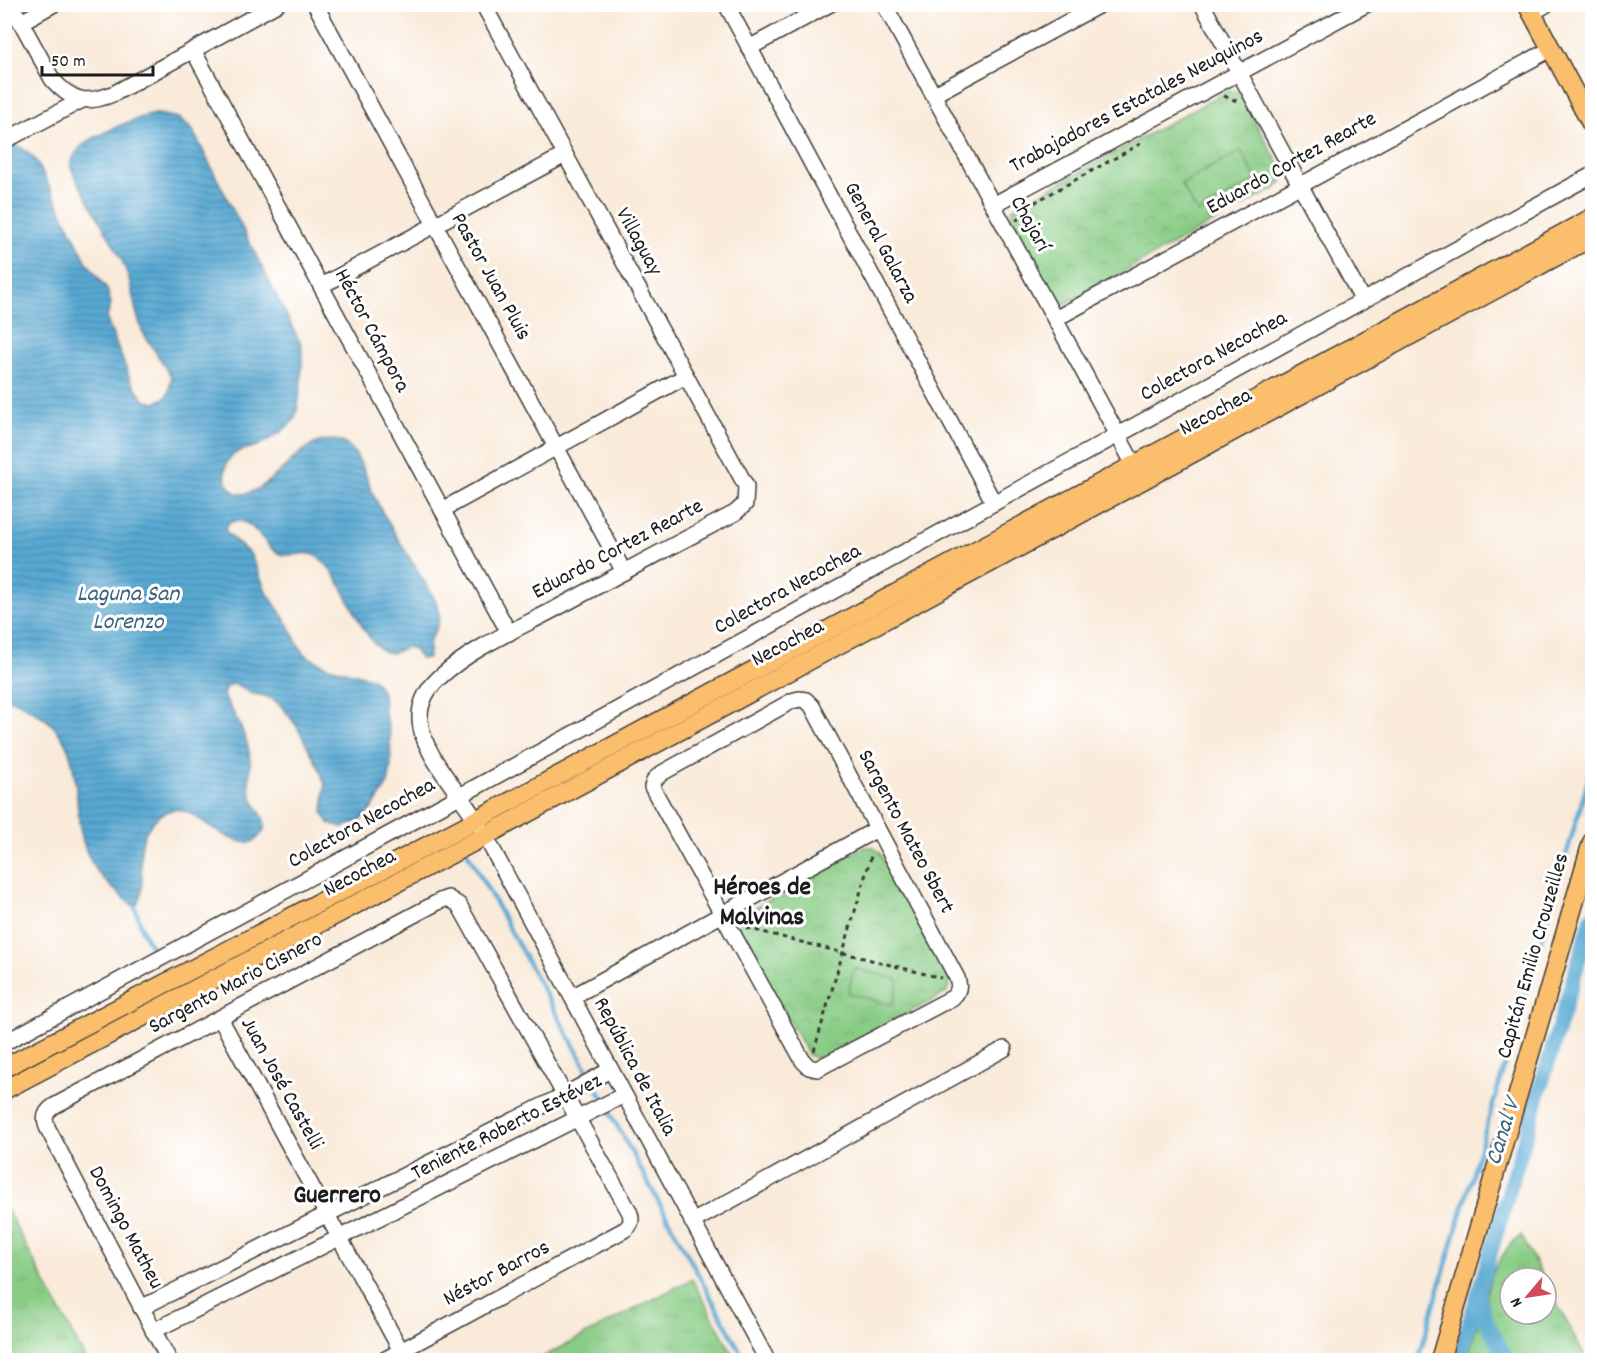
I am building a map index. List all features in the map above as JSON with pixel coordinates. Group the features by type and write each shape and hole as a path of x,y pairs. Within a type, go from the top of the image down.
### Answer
{"main road":[{"path":"1535,7 1551,49 1587,100 1593,125"},
{"name":"Necochea","path":"4,1090 1134,465 1593,218"},
{"name":"Necochea","path":"4,1068 480,828 1593,237"},
{"name":"Capitán Emilio Crouzeilles","path":"1440,1360 1593,842"}],"street":[{"path":"11,4 52,79 66,93 82,100 94,100 115,93 278,4"},
{"path":"21,22 54,4"},
{"name":"Pastor Juan Pluis","path":"315,4 624,572"},
{"name":"Villaguay","path":"483,4 746,486 745,504"},
{"name":"General Galarza","path":"726,4 994,503"},
{"path":"749,48 830,4"},
{"name":"Chajarí","path":"884,4 1134,465"},
{"path":"933,96 1101,4"},
{"path":"1202,4 1363,301"},
{"name":"Trabajadores Estatales Neuquinos","path":"993,205 1364,5"},
{"name":"Eduardo Cortez Rearte","path":"1055,319 1551,49"},
{"name":"Héctor Cámpora","path":"193,50 509,633"},
{"path":"4,141 82,100"},
{"path":"321,286 565,155"},
{"name":"Colectora Necochea","path":"4,1043 460,796 1593,175"},
{"path":"442,510 686,376"},
{"name":"Eduardo Cortez Rearte","path":"460,796 432,754 420,724 422,703 439,678 464,659 509,633 735,513 745,504"},
{"name":"Sargento Mateo Sbert","path":"803,699 812,706 877,829 959,982 958,991 952,998 822,1068 813,1069 803,1061 653,791 653,783 658,776 672,768 792,701 803,699"},
{"name":"República de Italia","path":"460,796 480,828 572,997 767,1360"},
{"path":"572,997 877,829"},
{"name":"Sargento Mario Cisnero","path":"45,1116 54,1106 444,899 453,899 459,904 565,1095"},
{"name":"Juan José Castelli","path":"220,1018 404,1356"},
{"path":"693,1222 1004,1049"},
{"name":"Teniente Roberto Estévez","path":"141,1308 565,1095 610,1070"},
{"path":"565,1095 578,1118"},
{"name":"Teniente Roberto Estévez","path":"153,1331 624,1095"},
{"name":"Domingo Matheu","path":"45,1116 48,1129 169,1360"},
{"name":"Néstor Barros","path":"384,1360 404,1356 624,1230 630,1224 630,1211 578,1118"}],"path":[{"path":"1225,97 1237,100"},
{"path":"1016,222 1021,210 1144,142"},
{"path":"814,1051 874,854 867,851"},
{"path":"746,936 747,919"},
{"path":"746,927 943,978"},
{"path":"937,968 943,978"},
{"path":"940,984 943,978"},
{"path":"808,1049 820,1054"}],"green space":[{"path":"1229,90 1236,91 1242,98 1282,170 1281,183 1065,304 1053,300 1010,220 1012,209"},
{"path":"1241,151 1257,180 1198,213 1181,184"},
{"path":"864,847 873,847 880,853 948,976 950,985 946,993 820,1060 808,1055 739,930 738,922 744,914"},
{"path":"854,968 899,980 892,1005 848,993"},
{"path":"5,1206 86,1360 5,1360"},
{"path":"1521,1235 1537,1266 1498,1266 1498,1326 1558,1326 1558,1306 1587,1360 1467,1360 1493,1270 1509,1246"},
{"path":"692,1279 736,1360 537,1360"}],"water":[{"name":"Laguna San Lorenzo","path":"158,114 178,118 192,129 301,344 301,384 298,407 293,421 268,440 233,455 225,470 229,486 237,494 250,492 262,487 307,448 320,442 334,440 345,443 360,461 379,506 434,597 439,616 438,624 429,643 428,658 421,659 413,649 407,647 393,653 384,652 366,632 337,579 319,558 308,554 278,553 248,524 242,521 229,523 225,529 227,533 251,555 266,591 304,653 329,667 371,678 376,682 383,694 384,711 390,734 391,767 388,784 371,810 359,821 344,827 330,824 323,814 325,785 320,770 296,725 274,700 250,693 235,684 226,686 223,695 240,725 249,750 250,791 263,818 264,830 252,842 241,842 219,832 189,813 171,810 163,813 152,823 145,834 141,856 142,889 135,907 101,876 87,853 81,834 72,760 65,743 55,727 38,714 22,704 5,698 4,145 14,145 23,149 37,162 87,262 107,289 111,304 107,317 108,323 131,381 144,400 155,403 166,397 169,392 171,376 142,331 122,260 70,165 83,145 130,121"}],"waterway":[{"path":"1418,1360 1592,767"},
{"path":"466,850 588,1071"},
{"path":"135,907 143,932 153,950"},
{"name":"Canal V","path":"1458,1360 1592,917"},
{"path":"596,1086 603,1098"},
{"path":"609,1111 745,1360"},
{"path":"1478,1295 1485,1319 1507,1360"}],"district":[{"name":"Héroes de Malvinas","path":"762,903"},
{"name":"Guerrero","path":"337,1196"}]}
